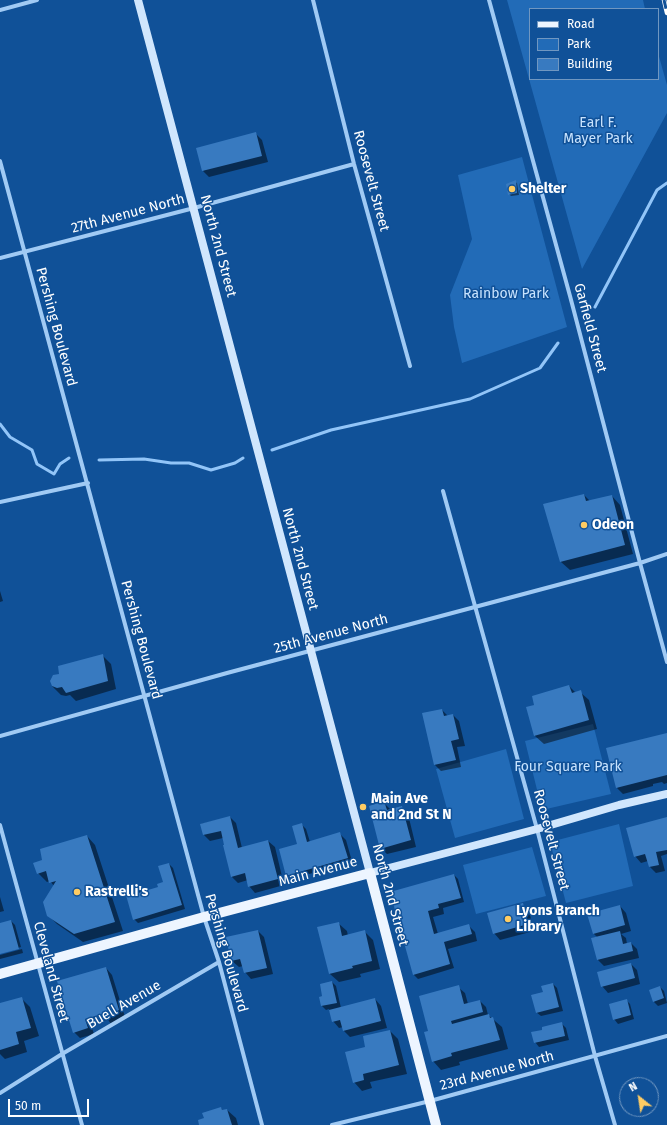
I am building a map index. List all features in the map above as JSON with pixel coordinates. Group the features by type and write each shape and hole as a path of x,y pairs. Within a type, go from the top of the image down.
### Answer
{"main road":[{"name":"Main Avenue","path":"0,974 204,917 370,873"},
{"name":"North 2nd Street","path":"370,873 436,1125"}],"street":[{"path":"0,10 37,0"},
{"name":"North 2nd Street","path":"138,0 370,873"},
{"name":"Roosevelt Street","path":"313,0 354,164 410,366"},
{"name":"Garfield Street","path":"489,0 570,296 667,662"},
{"name":"Pershing Boulevard","path":"0,161 204,917 219,962 262,1125"},
{"name":"27th Avenue North","path":"0,258 194,208 354,164"},
{"path":"0,502 88,483"},
{"name":"Roosevelt Street","path":"443,492 474,607 538,829 595,1056 615,1125"},
{"name":"25th Avenue North","path":"0,736 310,650 640,563 667,554"},
{"name":"Main Avenue","path":"370,873 538,829 619,805 667,794"},
{"name":"Cleveland Street","path":"0,825 82,1125"},
{"name":"Buell Avenue","path":"0,1093 62,1054 219,962"},
{"name":"23rd Avenue North","path":"332,1125 667,1036"}],"green space":[{"name":"Earl F. Mayer Park","path":"507,0 643,0 645,8 529,8 529,79"},
{"name":"Earl F. Mayer Park","path":"659,57 667,85 667,113 582,269 529,80 659,80"},
{"name":"Rainbow Park","path":"522,157 567,327 462,363 454,327 450,295 472,239 458,175"},
{"name":"Four Square Park","path":"593,724 611,794 542,810 525,741"},
{"name":"Four Square Park","path":"506,749 524,819 455,838 436,769"},
{"path":"619,824 633,886 566,903 550,842"},
{"path":"532,847 546,896 476,914 463,865"}],"building":[{"path":"256,132 262,156 202,171 196,148"},
{"name":"Shelter","path":"516,180 517,193 508,195 506,184"},
{"name":"Odeon","path":"584,494 586,501 612,495 625,545 560,562 543,504"},
{"path":"103,654 108,681 66,693 62,687 57,688 52,686 50,681 53,675 59,674 58,666"},
{"path":"569,685 572,693 581,690 589,720 534,736 526,707 534,705 532,696"},
{"path":"442,709 444,716 453,714 459,739 451,741 456,760 434,765 422,713"},
{"path":"667,733 667,775 616,788 606,748"},
{"path":"384,801 387,810 402,806 411,840 380,849 369,806"},
{"path":"230,816 238,848 268,840 278,879 248,887 245,873 231,877 221,831 203,835 200,824"},
{"path":"667,817 667,850 656,852 659,865 649,867 645,854 634,857 626,828"},
{"path":"302,823 307,842 340,832 348,858 286,876 279,849 297,844 292,826"},
{"name":"Rastrelli's","path":"87,835 115,922 74,934 47,916 43,902 56,881 49,883 46,871 37,874 33,863 42,860 40,849"},
{"path":"169,863 182,905 133,920 124,888 136,885 138,893 158,887 157,884 163,882 158,866"},
{"path":"454,874 461,898 438,904 439,908 428,911 434,934 469,924 472,934 444,942 450,964 413,975 390,892"},
{"name":"Lyons Branch Library","path":"523,903 528,924 493,934 487,913"},
{"path":"620,905 625,925 593,934 587,914"},
{"path":"11,920 19,949 0,954 0,923"},
{"path":"339,922 342,936 365,930 372,961 352,966 353,968 329,974 317,927"},
{"path":"258,930 267,968 244,973 240,959 231,961 226,937"},
{"path":"620,931 623,944 631,942 633,951 597,960 591,938"},
{"path":"631,963 635,978 601,987 597,972"},
{"path":"106,967 119,1010 105,1019 103,1014 85,1019 88,1028 73,1033 57,981"},
{"path":"332,981 337,1003 321,1006 319,997 322,996 320,984"},
{"path":"553,983 559,1007 536,1013 531,995 543,992 541,986"},
{"path":"459,985 464,1004 480,1000 483,1012 451,1021 452,1024 489,1014 490,1018 493,1017 500,1040 451,1053 452,1056 432,1062 424,1032 428,1031 419,996"},
{"path":"660,986 664,998 653,1002 649,990"},
{"path":"22,997 31,1028 16,1032 19,1044 0,1050 0,1003"},
{"path":"375,998 381,1021 343,1031 340,1020 332,1022 329,1010"},
{"path":"627,999 631,1015 613,1020 609,1004"},
{"path":"562,1022 565,1036 534,1043 531,1032 542,1030 542,1027"},
{"path":"390,1030 399,1065 363,1074 364,1080 353,1083 345,1052 365,1047 363,1036"},
{"path":"221,1107 222,1110 227,1109 232,1125 199,1125 198,1120 204,1118 202,1113"}],"waterway":[{"path":"595,307 657,190 667,183"},
{"path":"272,450 331,430 470,399 540,368 558,343"},
{"path":"0,424 10,437 32,450 37,464 54,474 60,464 69,458"},
{"path":"99,460 144,459 171,463 189,463 211,470 235,463 243,458"}],"railway":[{"path":"664,0 667,13"}],"place":[{"name":"Shelter","path":"512,189"},
{"name":"Odeon","path":"584,525"},
{"name":"Main Ave and 2nd St N","path":"363,807"},
{"name":"Rastrelli's","path":"77,892"},
{"name":"Lyons Branch Library","path":"508,919"}]}
